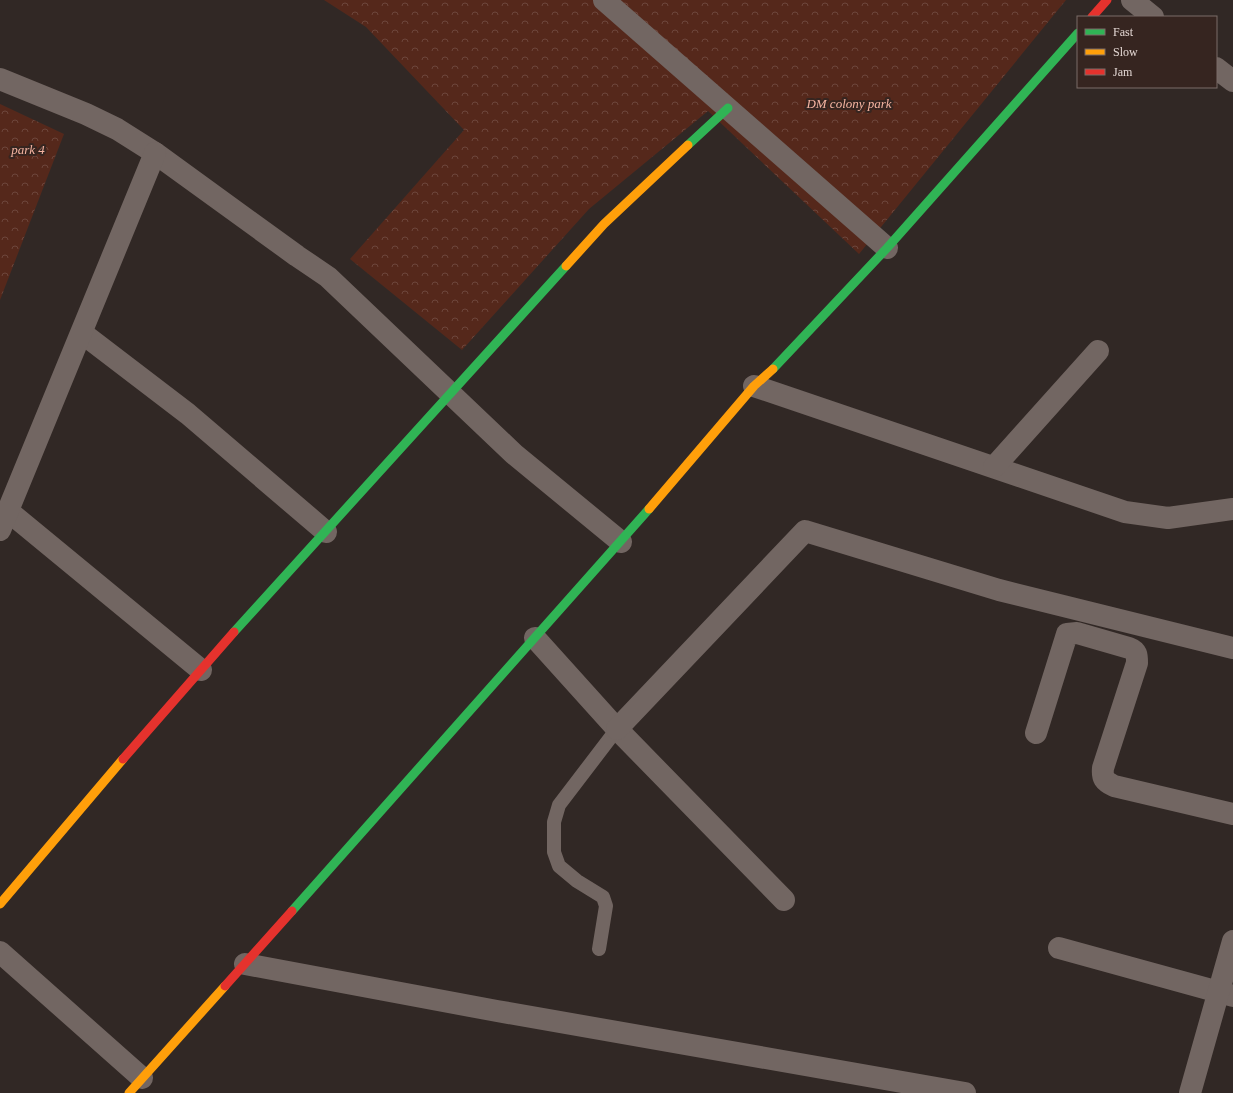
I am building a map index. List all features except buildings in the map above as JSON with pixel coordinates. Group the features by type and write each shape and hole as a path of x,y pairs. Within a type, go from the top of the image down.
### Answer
{"street":[{"path":"604,0 887,248"},
{"path":"1093,16 1107,0"},
{"path":"1132,0 1152,16"},
{"path":"0,952 135,1086 621,542 754,386 784,358 887,248 1077,34"},
{"path":"1217,69 1233,81"},
{"path":"0,79 86,114 117,130 155,153 328,277 451,391 514,454 621,542"},
{"path":"0,904 160,714 326,532 451,391 604,224 728,108"},
{"path":"155,153 4,520 201,670"},
{"path":"82,333 188,414 326,532"},
{"path":"994,468 1098,351"},
{"path":"754,386 1125,512 1168,518 1233,509"},
{"path":"617,729 805,531 999,590 1233,648"},
{"path":"1036,733 1067,634 1077,633 1134,650 1137,654 1137,663 1103,768 1105,782 1114,786 1233,814"},
{"path":"535,638 617,729 784,900"},
{"path":"1190,1093 1226,994 1233,940"},
{"path":"1059,948 1226,994"},
{"path":"245,964 504,1012 965,1093"}],"lane":[{"path":"599,949 606,906 603,897 577,881 559,866 554,852 554,822 559,805 617,729"}],"green space":[{"name":"DM colony park","path":"324,0 1066,0 859,254 708,111 589,209 462,350 350,259 464,130 366,27"},
{"name":"park 4","path":"0,104 64,134 0,300"}],"traffic: fast":[{"path":"773,369 887,248 1077,34"},
{"path":"688,145 728,108"},
{"path":"234,632 566,266"},
{"path":"292,911 649,509"}],"traffic: slow":[{"path":"566,266 604,224 688,145"},
{"path":"649,509 754,386 773,369"},
{"path":"0,904 123,759"},
{"path":"129,1093 225,986"}],"traffic: jam":[{"path":"1093,16 1107,0"},
{"path":"123,759 234,632"},
{"path":"225,986 292,911"}]}
